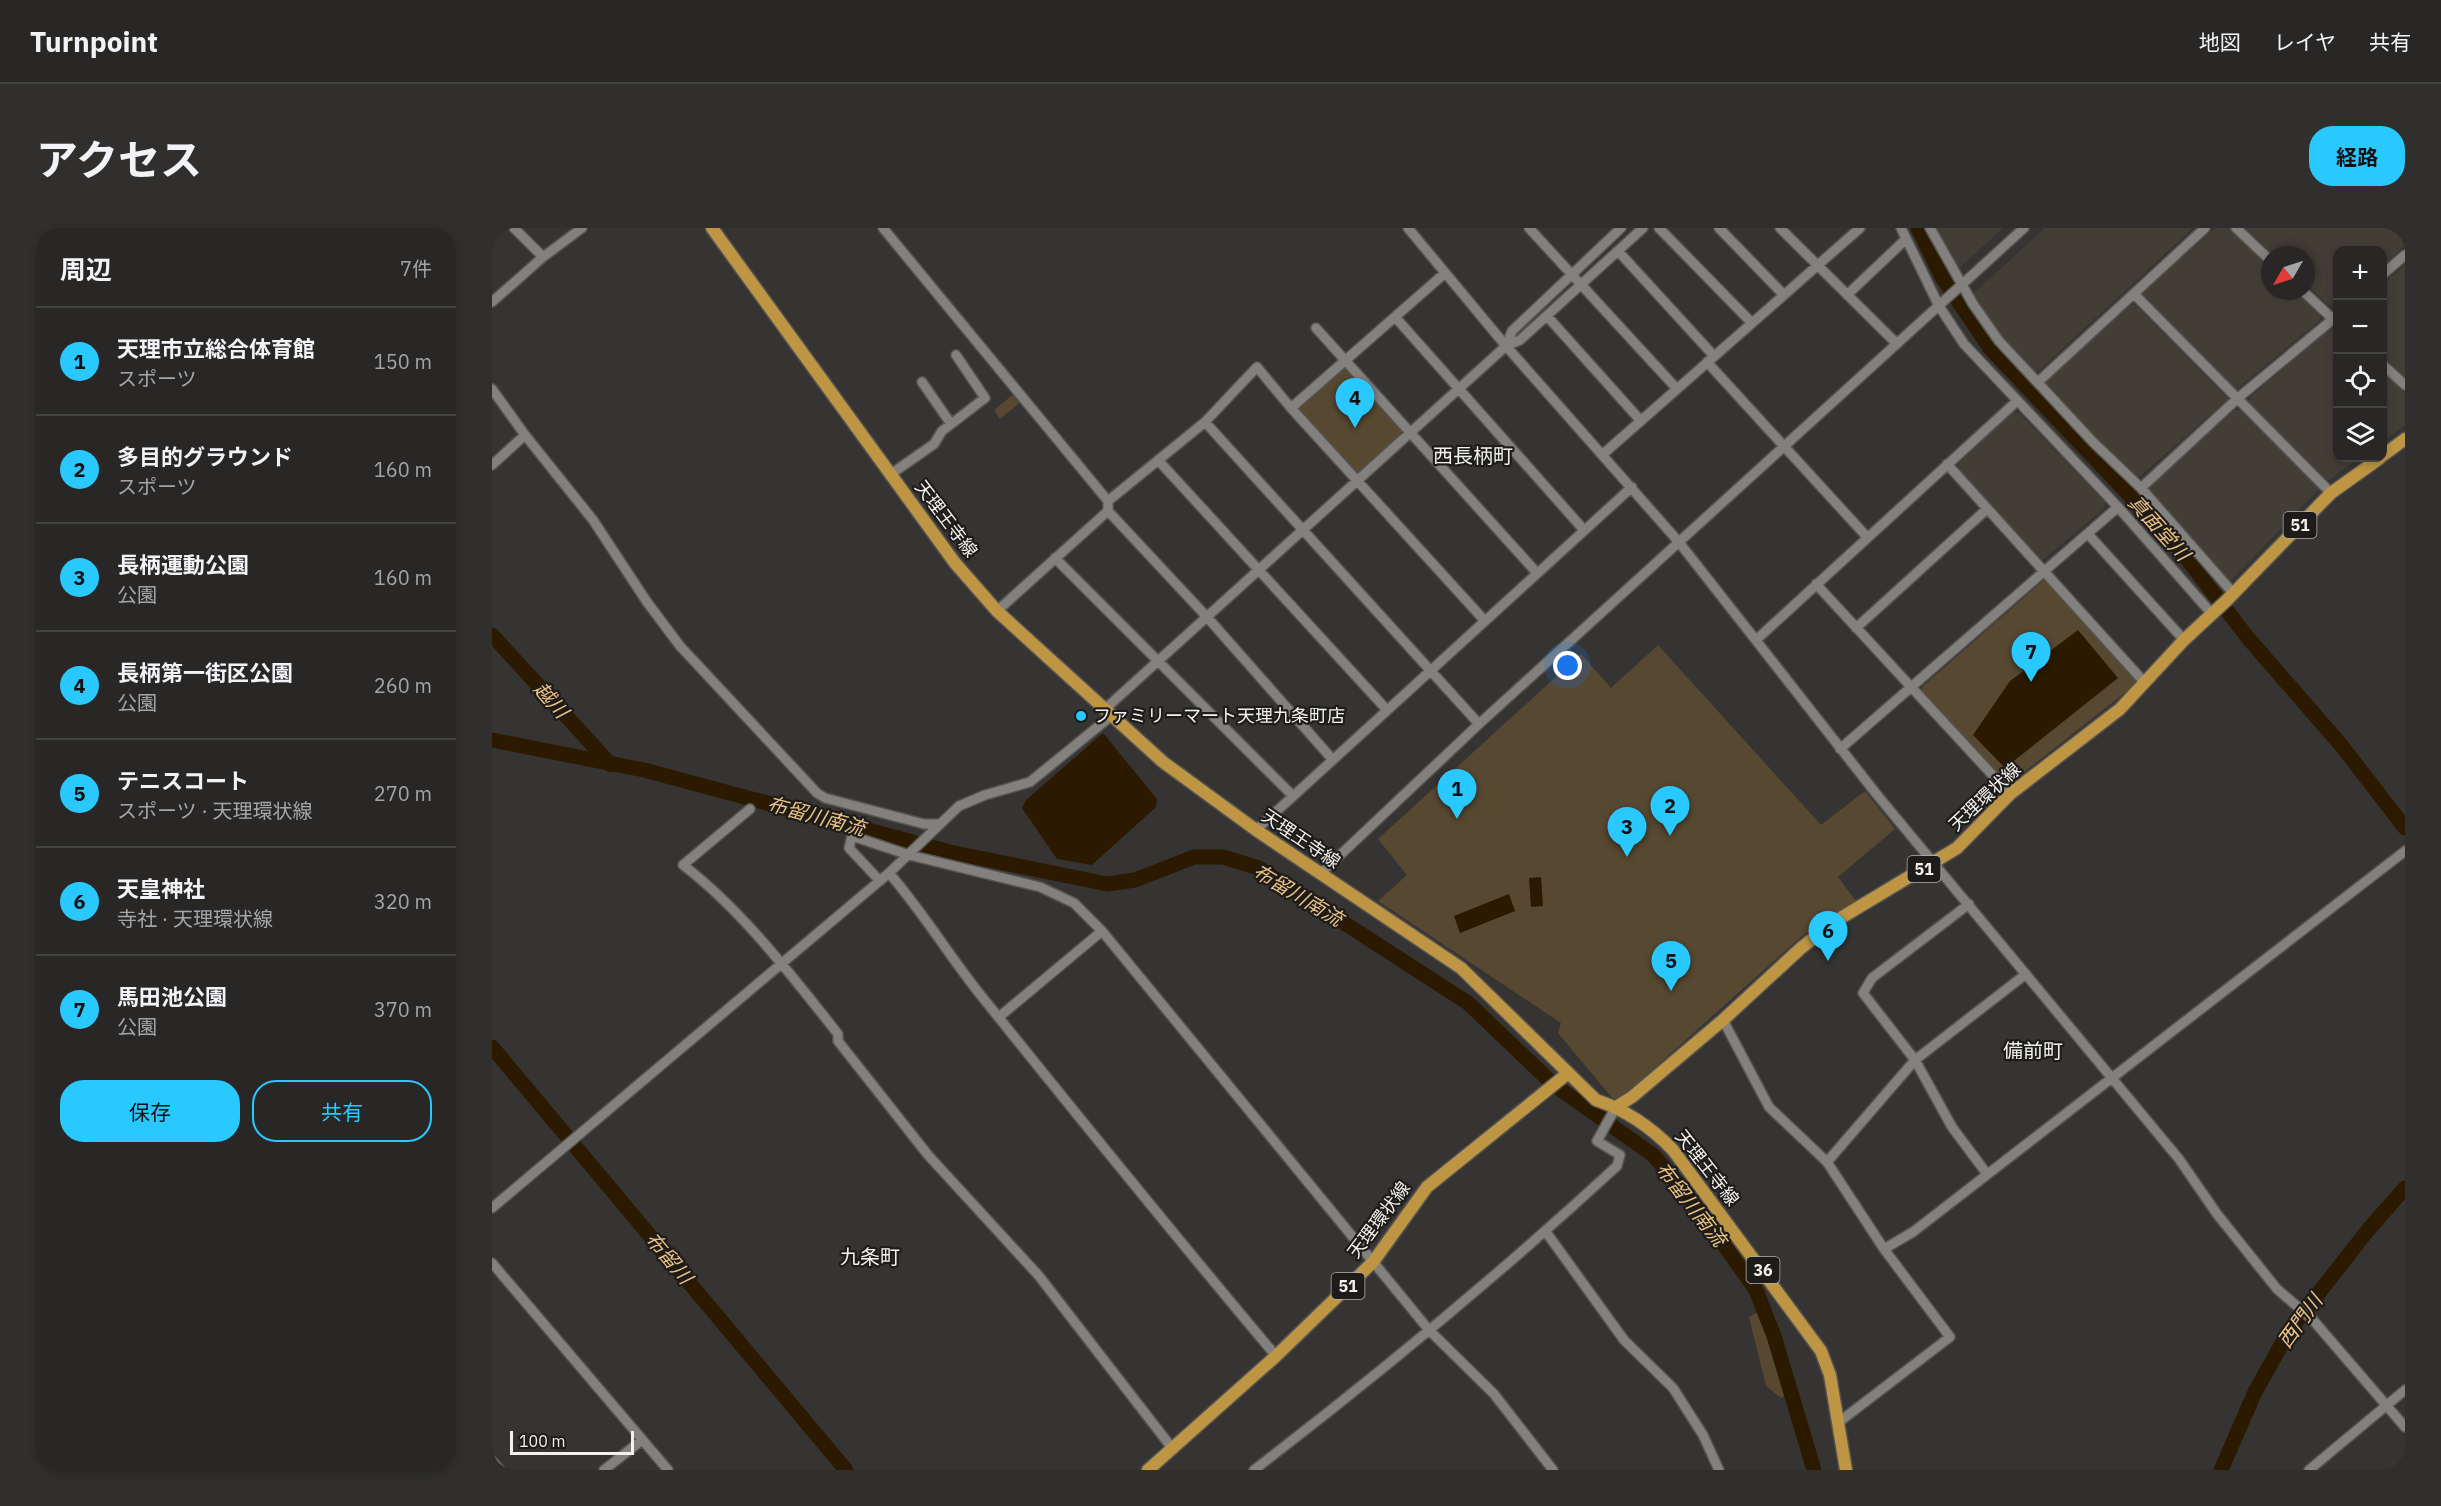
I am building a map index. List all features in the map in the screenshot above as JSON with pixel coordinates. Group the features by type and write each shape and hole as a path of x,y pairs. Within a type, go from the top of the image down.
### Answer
{"main road":[{"name":"天理王寺線","path":"712,228 955,563 997,611 1163,762 1256,830 1461,968 1565,1076 1596,1100 1653,1130 1673,1150 1821,1351 1830,1376 1846,1470"},
{"name":"天理環状線","path":"2387,453 2405,440"},
{"name":"天理環状線","path":"1614,1110 1723,1020 1801,948 1834,922 1957,848 2010,794 2120,709 2184,639 2214,613 2331,493 2374,462"},
{"name":"天理環状線","path":"1148,1470 1276,1356 1373,1262 1427,1187 1565,1076"}],"street":[{"path":"514,228 543,257"},
{"path":"492,302 543,257 582,228"},
{"path":"884,228 1108,501 1108,511 1208,617 1333,760"},
{"path":"1408,228 1506,346 1678,541 1840,749 2179,1158 2217,1214 2287,1300 2313,1320 2405,1427"},
{"path":"1530,228 1677,389"},
{"path":"1506,346 1512,331 1622,228"},
{"path":"492,1208 889,873 959,806 985,795 1020,787 1040,777 1108,713 1157,662 1304,530 1356,480 1506,346 1520,340 1643,228"},
{"path":"1659,228 1751,322"},
{"path":"1719,228 1783,294"},
{"path":"1780,228 1897,344"},
{"path":"1901,228 1964,344 2118,507 2214,613"},
{"path":"1930,228 1961,286 1998,341 2093,442 2140,488 2230,597"},
{"path":"1320,874 1678,541 1784,448 2024,228"},
{"path":"2038,382 2205,228"},
{"path":"2236,228 2261,252"},
{"path":"1602,455 1817,266 1853,230"},
{"path":"1847,295 1906,239"},
{"path":"1618,251 1784,448 1867,537"},
{"path":"2387,271 2405,255"},
{"path":"1291,408 1445,273"},
{"path":"2134,294 2331,493"},
{"path":"2314,300 2333,316"},
{"path":"1547,316 1641,421"},
{"path":"1396,318 1584,531"},
{"path":"2140,488 2238,398 2333,321"},
{"path":"1316,328 1537,573"},
{"path":"891,474 934,444 942,432 985,398 956,355"},
{"path":"1108,501 1205,422 1257,367 1291,408 1485,621"},
{"path":"2387,369 2405,385"},
{"path":"922,382 951,424"},
{"path":"492,388 525,435 593,520 647,602 680,646 817,793 825,798 936,826"},
{"path":"1756,640 2017,401"},
{"path":"1205,422 1479,724"},
{"path":"492,465 525,435"},
{"path":"1158,460 1387,711"},
{"path":"1947,464 2145,683"},
{"path":"1256,830 1632,487"},
{"path":"1840,749 2118,507"},
{"path":"1856,628 1987,509"},
{"path":"997,611 1108,511"},
{"path":"2088,534 2184,639"},
{"path":"1055,558 1293,796"},
{"path":"1816,584 2010,794"},
{"path":"750,810 683,865 707,883 782,963 838,1034 838,1041 928,1155 1000,1230 1039,1276 1172,1448"},
{"path":"880,880 849,848 852,836 1040,887 1074,903 1102,932 1429,1330 1494,1394 1553,1470"},
{"path":"1884,1249 1913,1232 2110,1077 2405,851"},
{"path":"889,873 1139,1194 1276,1356"},
{"path":"1969,904 1872,978 1863,993 1916,1060 1952,1127 1987,1174"},
{"path":"999,1017 1102,932"},
{"path":"1827,1162 1916,1060 2026,974"},
{"path":"1723,1020 1769,1107 1827,1162 1884,1249 1950,1337 1839,1422"},
{"path":"1254,1470 1429,1330 1546,1232 1620,1163 1620,1155 1597,1141 1614,1110"},
{"path":"1546,1232 1624,1340 1673,1388 1703,1435 1719,1470"},
{"path":"492,1263 668,1470"},
{"path":"2309,1470 2405,1390"},
{"path":"604,1470 642,1440"},
{"path":"492,1461 500,1470"}],"shaded area":[{"path":"1934,228 2003,228 1956,271"},
{"path":"2045,228 2193,228 2034,375 1986,319 1973,294"},
{"path":"2215,228 2229,228 2261,258 2261,300 2306,300 2320,313 2320,320 2235,391 2144,298 2142,292"},
{"path":"2245,228 2405,228 2405,245 2387,262 2387,246 2333,246 2333,305 2329,305 2315,292 2315,246 2264,246"},
{"path":"2405,265 2405,377 2387,360 2387,280"},
{"path":"2131,305 2136,305 2228,399 2137,479 2132,479 2046,386 2046,380"},
{"path":"2333,329 2333,462 2354,462 2326,482 2249,402 2250,397"},
{"path":"1349,366 1400,422 1402,435 1355,478 1296,413 1298,408 1341,368"},
{"path":"2387,375 2405,393 2405,425 2387,439"},
{"path":"1015,393 1022,401 1000,419 994,410"},
{"path":"2235,410 2243,410 2319,489 2230,582 2226,581 2148,492 2147,488"},
{"path":"2011,413 2020,414 2105,502 2104,509 2039,563 1956,470 1956,466"},
{"path":"2044,580 2135,678 2136,684 2009,784 2004,784 1923,695 1922,687"},
{"path":"2078,630 2118,678 2005,768 1973,735 2010,681"},
{"path":"1658,645 1821,825 1865,791 1895,829 1838,877 1856,901 1803,935 1623,1096 1613,1099 1558,1033 1561,1023 1378,901 1407,875 1378,839 1581,654 1611,688"},
{"path":"1103,733 1157,799 1156,807 1092,865 1057,859 1022,808 1026,800"},
{"path":"1541,877 1543,906 1531,907 1529,878"},
{"path":"1509,894 1515,911 1460,933 1454,916"},
{"path":"1760,1311 1790,1392 1781,1398 1766,1386 1749,1317"}],"waterway":[{"name":"真面堂川","path":"1918,228 1942,277 1990,348 2174,542 2248,638 2341,745 2405,828"},
{"name":"越川","path":"492,635 611,765"},
{"name":"布留川南流","path":"492,740 644,770 950,852 1107,884 1135,880 1194,857 1223,857 1259,868 1468,1003 1554,1085 1653,1155 1691,1198 1756,1290 1774,1336 1814,1470"},
{"name":"布留川","path":"492,1047 846,1470"},
{"name":"西門川","path":"2221,1470 2255,1392 2289,1331 2368,1230 2405,1188"}],"place":[{"name":"長柄第一街区公園","path":"1355,428"},
{"name":"馬田池公園","path":"2031,682"},
{"name":"ファミリーマート天理九条町店","path":"1081,716"},
{"name":"天理市立総合体育館","path":"1457,819"},
{"name":"多目的グラウンド","path":"1670,836"},
{"name":"長柄運動公園","path":"1627,857"},
{"name":"天皇神社","path":"1828,961"},
{"name":"テニスコート","path":"1671,991"}],"district":[{"name":"西長柄町","path":"1473,456"},
{"name":"備前町","path":"2033,1051"},
{"name":"九条町","path":"870,1257"}]}
